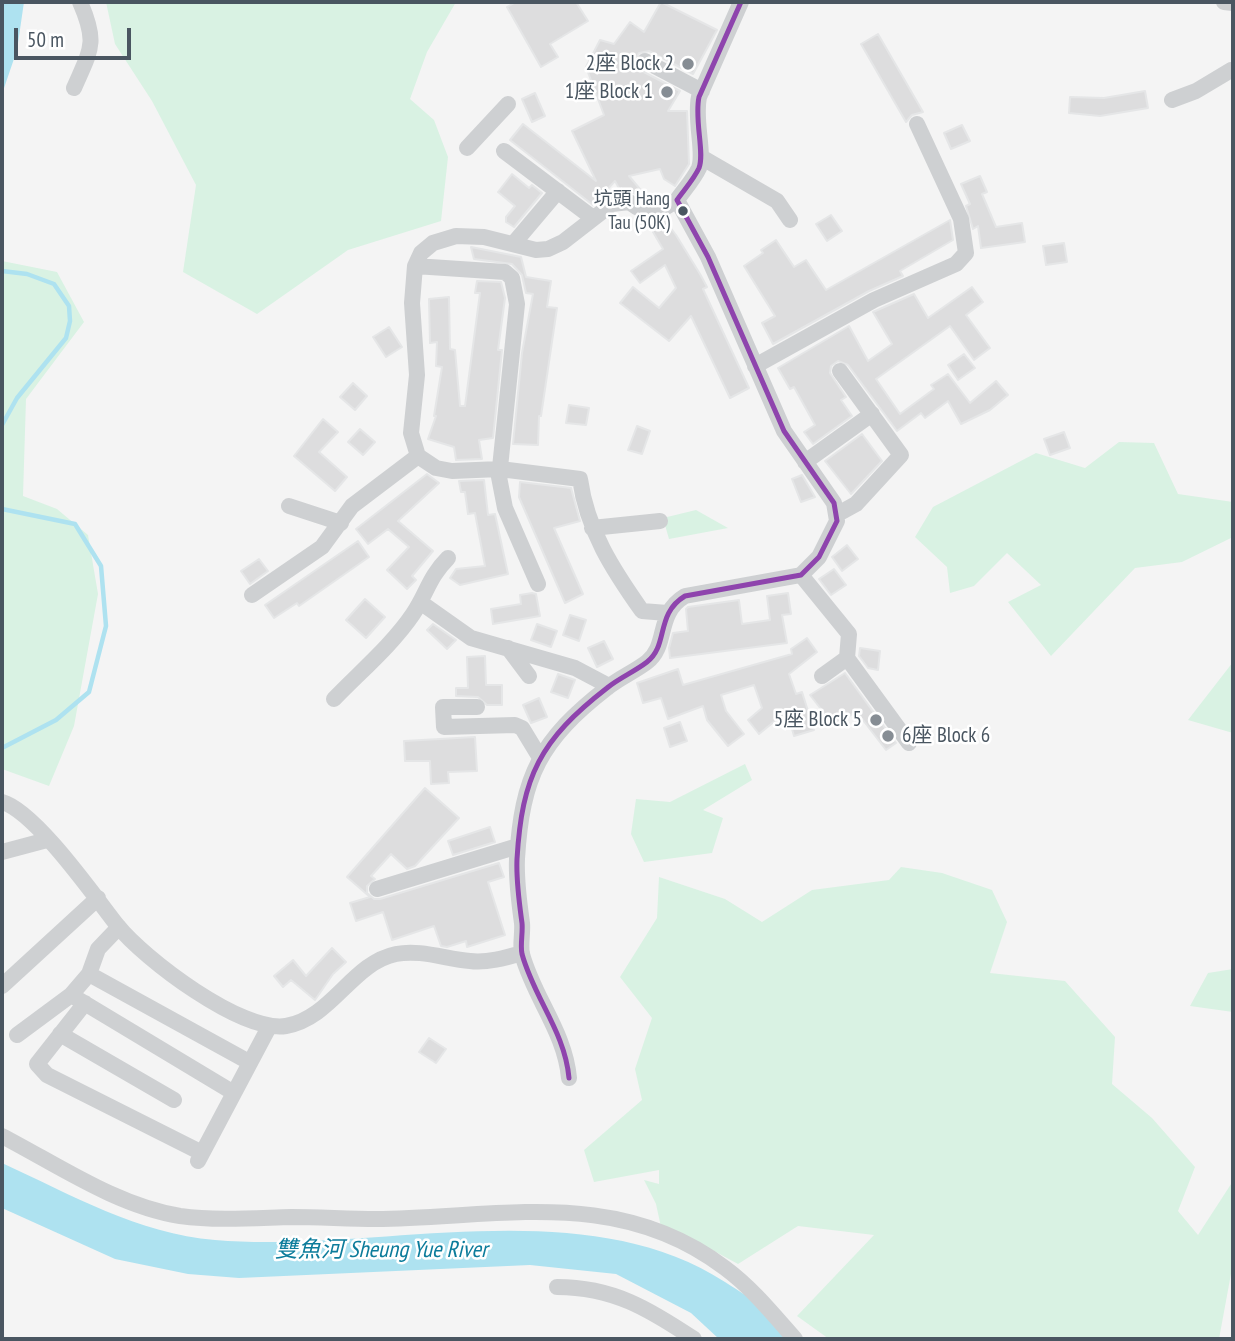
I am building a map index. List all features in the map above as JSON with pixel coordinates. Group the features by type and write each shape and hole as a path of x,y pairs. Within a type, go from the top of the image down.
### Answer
{"street":[{"path":"74,88 93,46 89,23 80,2"},
{"path":"667,613 642,611 613,570 592,528 580,479 500,468 452,471 436,468 418,456 411,433 417,375 412,303 415,266 421,253 433,243 456,236 514,243 537,250 548,249 563,242 593,218 621,201 629,202 645,214 662,211 677,200 698,168 701,157 695,113 741,2"},
{"path":"1224,2 1233,3"},
{"path":"645,61 702,91"},
{"path":"1172,100 1196,91 1231,68"},
{"path":"467,148 508,104"},
{"path":"755,366 874,300 956,264 966,253 961,219 917,124"},
{"path":"504,150 593,218"},
{"path":"701,157 777,201 790,220"},
{"path":"514,243 558,191"},
{"path":"569,1078 567,1055 522,953 522,925 516,883 521,807 539,757 609,686 650,660 667,613 674,603 685,596 801,575 831,538 838,521 834,503 784,431 708,257 677,200"},
{"path":"415,266 505,272 512,278 517,304 500,468 505,508 538,584"},
{"path":"836,515 856,504 901,454 840,371"},
{"path":"805,462 872,414"},
{"path":"252,595 322,547 352,506 418,456"},
{"path":"289,506 341,523"},
{"path":"592,528 660,521"},
{"path":"334,699 412,615 428,581 448,558"},
{"path":"801,575 849,634 846,658 909,743"},
{"path":"420,602 471,638 575,668 609,686"},
{"path":"508,648 529,676"},
{"path":"822,676 846,658"},
{"path":"477,707 443,707 444,727 522,727 539,757"},
{"path":"2,802 11,805 47,840 99,898 119,927 200,995 246,1020 269,1027 300,1021 334,1000 371,965 394,954 415,953 473,962 522,953"},
{"path":"2,852 47,840"},
{"path":"377,888 518,846"},
{"path":"2,986 99,898"},
{"path":"17,1035 71,995 89,974 98,949 119,927"},
{"path":"89,974 249,1062"},
{"path":"71,995 234,1093"},
{"path":"85,1003 37,1064 47,1074 200,1158 269,1027"},
{"path":"60,1034 174,1100"},
{"path":"2,1136 112,1194 147,1208 181,1216 374,1219 531,1209 591,1214 631,1224 669,1236 724,1267 756,1295 796,1339"},
{"path":"557,1287 581,1287 648,1308 694,1339"}],"green space":[{"path":"106,2 456,2 427,52 410,99 434,120 448,157 441,221 348,250 257,314 183,272 196,185 152,101 115,44"},
{"path":"2,261 57,272 84,322 26,399 23,496 57,509 88,535 98,594 74,726 49,786 2,769"},
{"path":"1119,442 1154,443 1178,494 1233,502 1233,537 1182,562 1135,568 1051,656 1008,602 1041,585 1007,553 974,586 950,593 947,567 915,537 933,507 1036,453 1085,468"},
{"path":"696,510 728,528 669,539 663,518"},
{"path":"1233,662 1233,733 1188,720"},
{"path":"745,764 752,780 703,810 723,818 712,853 644,862 631,834 636,799 670,802"},
{"path":"901,867 942,873 992,890 1007,922 990,973 1065,981 1115,1037 1112,1084 1152,1118 1195,1167 1178,1211 1198,1235 1233,1181 1233,1263 1219,1339 829,1339 797,1316 874,1235 798,1226 738,1264 681,1233 661,1227 656,1204 644,1180 659,1184 659,1170 594,1182 584,1150 642,1100 635,1069 652,1018 620,977 657,918 659,877 725,899 762,922 812,890 889,880"},
{"path":"1233,969 1233,1012 1190,1006 1208,973"}],"water":[{"path":"2,2 24,2 17,50 2,94"},
{"name":"雙魚河 Sheung Yue River","path":"2,1163 132,1221 159,1230 215,1240 277,1242 476,1231 543,1232 607,1238 668,1254 725,1282 756,1303 786,1339 719,1339 691,1313 616,1274 530,1265 239,1278 188,1274 115,1259 2,1208"}],"building":[{"path":"516,2 576,2 588,21 550,44 558,57 541,67 507,7"},
{"path":"661,2 717,30 693,74 649,51 639,53 635,61 640,70 680,91 668,111 687,111 689,164 675,186 664,179 660,169 629,176 650,201 634,193 621,192 615,181 593,205 510,140 523,124 596,181 572,131 604,115 586,67 600,40 614,44 630,22 644,32"},
{"path":"878,34 923,112 912,115 906,122 861,44"},
{"path":"1145,91 1148,108 1100,116 1069,113 1070,97 1104,98"},
{"path":"535,93 545,116 532,122 522,99"},
{"path":"962,125 970,141 951,149 944,133"},
{"path":"512,174 529,188 532,185 542,193 514,227 506,222 506,217 515,206 498,192"},
{"path":"980,176 987,192 982,194 996,227 1022,223 1025,242 981,248 978,226 973,229 966,206 970,204 961,184"},
{"path":"831,215 842,231 827,241 816,224"},
{"path":"950,220 953,240 900,271 903,276 869,291 773,344 762,323 775,316 744,266 763,253 761,250 776,240 794,267 806,260 826,290"},
{"path":"666,222 676,235 707,287 703,289 749,388 730,398 691,316 669,341 620,303 633,287 659,308 676,288 665,265 640,283 631,271 663,249 653,232 653,227"},
{"path":"1064,243 1067,262 1046,265 1043,246"},
{"path":"471,247 521,257 526,277 551,281 547,307 557,308 539,416 538,445 513,444 522,353 533,294 526,293 522,275 512,264 474,259"},
{"path":"477,281 501,282 505,298 498,350 502,350 493,438 479,440 482,459 456,460 454,447 428,439 436,416 442,367 436,366 437,342 430,343 429,299 449,297 450,349 455,350 460,406 465,406 480,293 475,293"},
{"path":"972,287 983,302 966,315 990,348 974,360 950,326 876,379 900,414 934,389 931,385 948,374 970,403 996,381 1008,395 990,410 961,424 948,401 925,418 921,413 897,431 848,365 838,361 831,366 830,373 846,397 841,400 852,416 813,444 804,432 815,425 794,387 790,389 778,368 849,326 868,361 892,344 873,312 914,294 928,318"},
{"path":"389,327 402,347 386,357 373,337"},
{"path":"964,354 975,368 958,380 948,365"},
{"path":"353,383 367,396 355,410 340,397"},
{"path":"569,405 589,408 586,425 566,423"},
{"path":"323,419 338,432 319,452 347,477 335,491 294,456"},
{"path":"637,426 650,431 642,454 628,450"},
{"path":"360,429 375,442 363,455 348,442"},
{"path":"1064,432 1070,448 1050,455 1044,439"},
{"path":"862,434 882,461 851,494 825,461"},
{"path":"427,474 439,483 398,521 433,551 412,576 416,580 407,589 387,570 409,547 388,529 368,544 356,529"},
{"path":"802,475 815,497 801,502 792,479"},
{"path":"484,480 488,515 495,514 508,574 460,585 450,578 456,569 485,566 475,513 468,514 465,492 461,492 459,481"},
{"path":"520,482 571,488 580,521 554,528 583,594 565,603 519,497"},
{"path":"358,541 369,557 299,606 297,603 274,618 265,605"},
{"path":"847,545 858,559 842,571 832,557"},
{"path":"259,559 268,571 250,584 241,571"},
{"path":"834,569 846,585 831,595 819,579"},
{"path":"788,593 791,614 782,615 787,643 670,658 669,648 673,633 688,631 688,607 739,600 742,624 770,620 767,596"},
{"path":"536,594 540,616 493,624 491,609 521,604 520,595"},
{"path":"365,599 385,617 366,638 346,620"},
{"path":"570,615 586,620 579,641 563,635"},
{"path":"433,624 456,640 447,649 427,630"},
{"path":"537,624 557,631 551,647 531,640"},
{"path":"807,638 817,652 789,674 796,694 802,692 814,730 794,736 787,711 759,734 748,720 762,708 754,685 721,695 726,711 744,734 728,746 707,720 703,706 668,719 661,698 643,703 637,683 678,669 683,685 792,654 791,649"},
{"path":"604,641 613,659 597,667 588,648"},
{"path":"860,648 880,651 878,670 868,668 859,656"},
{"path":"485,656 486,685 502,685 502,705 487,705 478,697 456,696 456,688 468,688 467,657"},
{"path":"845,673 896,743 886,750 856,711 835,727 810,695"},
{"path":"558,674 575,680 568,698 551,692"},
{"path":"539,698 547,717 531,723 523,705"},
{"path":"680,722 687,741 670,747 664,728"},
{"path":"475,737 477,771 448,772 449,783 431,784 430,761 405,761 404,741"},
{"path":"425,788 459,818 415,866 407,869 391,854 371,876 375,879 367,886 367,893 374,899 380,899 499,863 504,877 488,882 505,935 467,947 466,941 447,947 441,946 434,926 392,940 383,912 356,921 350,903 370,897 347,877"},
{"path":"490,827 495,842 453,855 448,841"},
{"path":"332,948 346,962 333,974 315,1000 291,980 283,987 274,976 293,960 306,976"},
{"path":"429,1038 446,1049 436,1063 419,1052"}],"waterway":[{"path":"2,271 27,274 54,284 69,306 70,321 66,338 17,398 2,425"},
{"path":"2,509 75,524 101,566 106,626 89,692 56,720 2,748"}],"transit line":[{"path":"569,1078 562,1045 527,970 521,950 522,923 517,867 520,830 530,782 539,762 550,743 584,707 654,655 666,620 676,603 685,596 801,575 819,557 837,521 834,503 784,431 708,257 677,200 701,162 699,97 741,2"}],"place":[{"name":"2座 Block 2","path":"688,64"},
{"name":"1座 Block 1","path":"667,92"},
{"name":"坑頭 Hang Tau (50K)","path":"683,211"},
{"name":"5座 Block 5","path":"876,720"},
{"name":"6座 Block 6","path":"888,736"}]}
